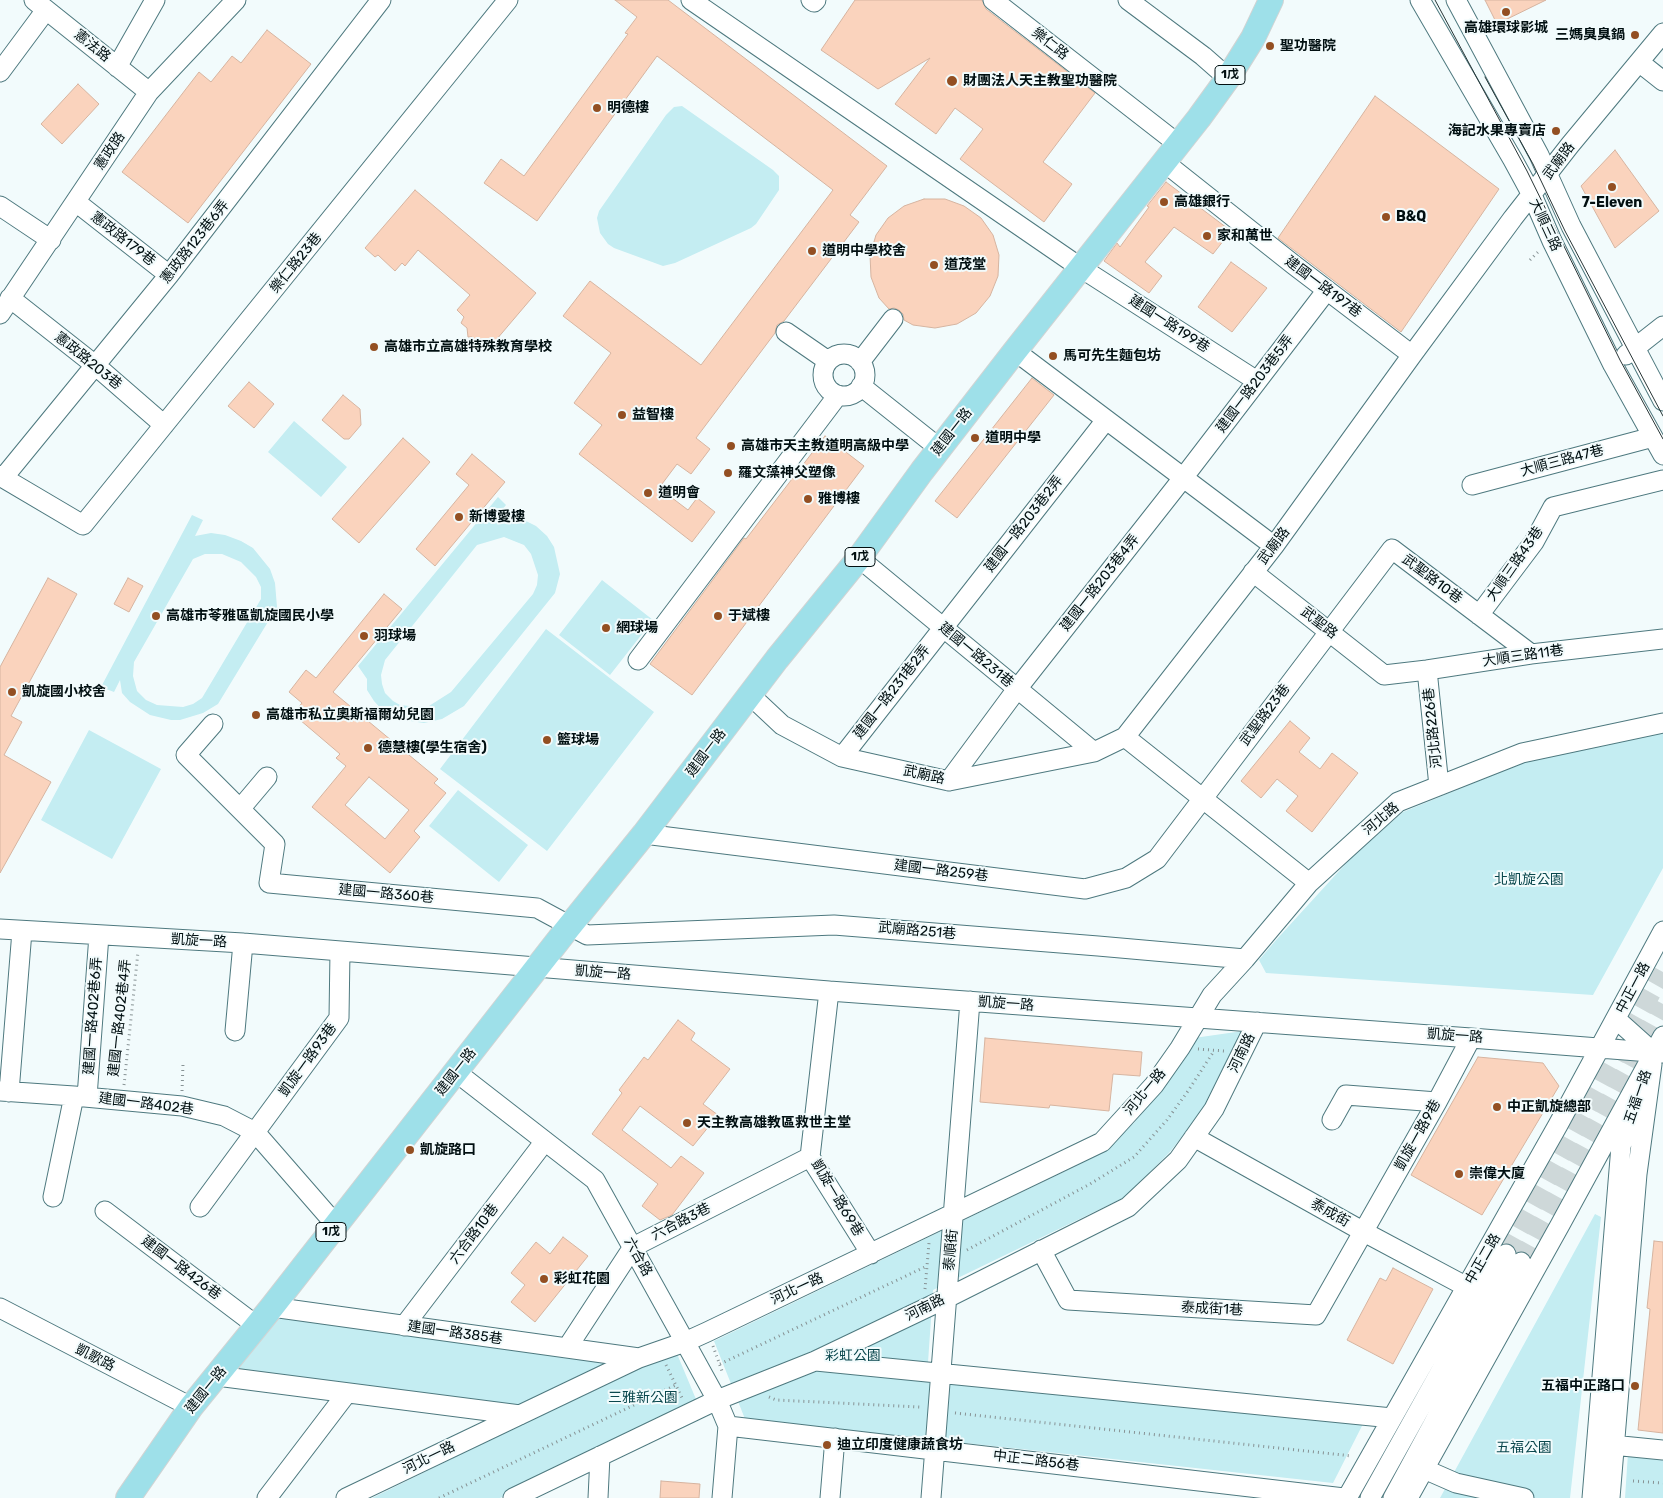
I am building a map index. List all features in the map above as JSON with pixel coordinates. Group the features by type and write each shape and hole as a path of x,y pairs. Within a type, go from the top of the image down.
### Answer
{"main road":[{"name":"建國一路","path":"128,1498 192,1407 538,968 579,930 644,834 777,659 859,558 940,448 1228,78 1253,38 1272,0"}],"street":[{"path":"117,67 155,0"},
{"name":"憲政路","path":"0,314 149,92 236,0"},
{"name":"憲政路123巷6弄","path":"1,477 170,276 381,0"},
{"name":"樂仁路23巷","path":"1,477 82,526 508,0"},
{"name":"建國一路199巷","path":"690,0 1081,268 1257,381"},
{"path":"811,0 814,2 816,0"},
{"name":"樂仁路","path":"993,0 1178,144"},
{"path":"1128,0 1203,56 1228,78"},
{"name":"大順三路","path":"1420,0 1513,160 1613,365 1663,455"},
{"name":"大順三路","path":"1456,0 1539,155 1571,226 1663,401"},
{"path":"0,72 40,5"},
{"name":"憲法路","path":"40,5 149,92"},
{"name":"武廟路","path":"750,696 782,725 842,756 949,781 1094,752 1125,737 1274,546 1412,355 1570,145 1663,33"},
{"path":"1639,62 1663,81"},
{"name":"建國一路197巷","path":"1164,162 1412,355"},
{"name":"憲政路179巷","path":"76,202 170,276"},
{"path":"0,206 51,240"},
{"name":"建國一路203巷5弄","path":"1184,478 1327,290"},
{"name":"憲政路203巷","path":"10,298 95,365 164,425"},
{"path":"860,362 893,319"},
{"path":"1613,365 1663,326"},
{"path":"786,332 828,361"},
{"path":"1015,351 1274,546"},
{"path":"841,354 848,354 860,362 865,374 861,386 851,395 838,395 827,388 824,381 824,367 828,361 841,354"},
{"path":"861,386 940,448"},
{"path":"638,660 838,395"},
{"name":"建國一路203巷2弄","path":"943,628 1106,420"},
{"name":"大順三路47巷","path":"1472,485 1653,438"},
{"name":"建國一路203巷4弄","path":"949,781 1017,689 1184,478"},
{"name":"大順三路43巷","path":"1479,615 1534,542 1553,507 1663,480"},
{"name":"武聖路10巷","path":"1329,631 1392,549 1530,654"},
{"name":"建國一路231巷","path":"859,558 1094,752"},
{"name":"武聖路","path":"1254,572 1384,675"},
{"name":"建國一路231巷2弄","path":"842,756 943,628"},
{"name":"武聖路23巷","path":"1202,799 1329,631"},
{"name":"大順三路11巷","path":"1384,675 1530,654 1663,639"},
{"name":"河北路226巷","path":"1427,670 1439,786"},
{"name":"河北路","path":"1202,1018 1212,995 1245,960 1309,883 1398,802 1522,753 1663,722"},
{"name":"建國一路360巷","path":"213,724 186,755 275,844 269,883 537,908 579,930"},
{"path":"1125,737 1309,883"},
{"path":"240,809 267,777"},
{"name":"建國一路259巷","path":"644,834 1085,890 1126,878 1157,860 1202,799"},
{"name":"武廟路251巷","path":"579,930 834,925 1245,960"},
{"name":"凱旋一路","path":"0,929 340,950 829,991 1658,1053"},
{"path":"5,1091 22,931"},
{"name":"中正一路","path":"1616,1019 1663,931"},
{"name":"建國一路402巷6弄","path":"54,1197 80,1096 99,935"},
{"path":"235,1032 243,943"},
{"name":"凱旋一路93巷","path":"200,1207 339,1018 340,950"},
{"name":"凱旋一路69巷","path":"829,991 810,1157 871,1254"},
{"name":"泰順街","path":"931,1498 970,1001"},
{"name":"河北一路","path":"346,1498 639,1358 686,1342 1102,1142 1154,1085 1202,1018"},
{"path":"1616,1019 1658,1053"},
{"name":"中正二路","path":"1345,1498 1467,1287 1616,1019"},
{"name":"河南路","path":"513,1498 690,1412 815,1361 924,1309 1128,1206 1178,1160 1214,1109 1256,1022"},
{"path":"1408,1498 1658,1053 1663,1036"},
{"name":"凱旋一路9巷","path":"1364,1232 1471,1038"},
{"name":"五福一路","path":"1610,1498 1606,1444 1621,1146 1658,1053"},
{"name":"六合路","path":"456,1072 595,1180 686,1342 724,1397 728,1426 722,1498"},
{"name":"建國一路402巷","path":"5,1091 182,1106 224,1116 255,1132 336,1225"},
{"path":"1332,1120 1346,1095 1437,1102"},
{"name":"泰成街","path":"1194,1137 1467,1287"},
{"name":"六合路10巷","path":"404,1326 545,1141"},
{"name":"六合路3巷","path":"633,1246 810,1157"},
{"name":"建國一路426巷","path":"105,1211 264,1316"},
{"name":"泰成街1巷","path":"1041,1250 1068,1300 1316,1315 1364,1232"},
{"path":"567,1348 633,1246"},
{"name":"中正二路","path":"1370,1498 1513,1258 1393,1498"},
{"name":"凱歌路","path":"0,1308 192,1407"},
{"name":"建國一路385巷","path":"264,1316 404,1326 639,1358"},
{"path":"815,1361 1392,1418"},
{"path":"217,1376 520,1415"},
{"path":"267,1498 347,1393"},
{"name":"中正二路56巷","path":"728,1426 1345,1498"},
{"path":"830,1498 834,1438"},
{"path":"1606,1444 1663,1450"},
{"name":"五福一路","path":"1592,1498 1606,1444"},
{"path":"598,1498 600,1456"},
{"path":"1424,1469 1456,1483 1524,1498"}],"path":[{"path":"1530,260 1541,250"},
{"name":"建國一路402巷4弄","path":"122,1101 140,938"},
{"path":"1180,1048 1242,1052"},
{"path":"962,1253 1090,1184 1134,1157 1167,1120 1214,1050"},
{"path":"182,1106 183,1064"},
{"path":"924,1309 930,1225"},
{"path":"720,1364 927,1266"},
{"path":"707,1332 720,1364 724,1397"},
{"path":"660,1350 690,1412"},
{"path":"758,1383 767,1395 776,1400 920,1408"},
{"path":"439,1498 676,1386"},
{"path":"955,1413 1352,1456"},
{"path":"1633,1481 1663,1483"}],"green space":[{"path":"682,106 773,170 779,176 779,190 756,224 751,228 675,263 663,266 608,244 600,233 597,218 599,211 666,115 674,107"},
{"path":"294,421 347,467 321,497 268,452"},
{"path":"498,497 506,505 491,524 511,518 522,519 536,526 547,536 554,547 560,574 555,593 464,706 442,719 424,723 397,719 383,711 374,701 367,690 367,679 358,666","holes":["504,537 524,545 531,554 538,575 537,585 533,594 451,692 429,706 400,705 393,701 385,693 382,684 381,675 385,660 477,545"]},
{"path":"192,515 203,520 195,536 211,533 225,535 241,541 253,548 270,569 275,583 277,607 218,704 203,713 180,720 171,720 150,715 130,702 122,693 120,680 114,692 101,687","holes":["205,554 222,554 241,562 256,577 261,587 261,599 202,698 193,704 183,707 157,705 146,700 137,691 133,676 134,662 193,559"]},
{"name":"網球場","path":"602,580 653,620 610,675 559,635"},
{"name":"籃球場","path":"546,629 654,712 547,851 440,769"},
{"path":"89,730 161,769 112,859 41,820"},
{"name":"北凱旋公園","path":"1663,731 1663,868 1593,995 1266,973 1259,960 1350,859 1403,812 1525,762"},
{"path":"458,790 528,845 499,882 429,826"},
{"name":"彩虹公園","path":"1243,1031 1206,1106 1169,1153 1125,1197 933,1290 927,1377 1364,1422 1333,1483 745,1419 714,1341 1078,1165 1134,1123 1194,1038"},
{"name":"五福公園","path":"1595,1214 1601,1217 1570,1498 1440,1498"},
{"path":"274,1314 612,1363 519,1408 227,1372"},
{"name":"三雅新公園","path":"675,1349 698,1404 500,1498 372,1498"},
{"path":"1628,1453 1663,1456 1663,1498 1625,1498"}],"building":[{"name":"道明中學校舍","path":"615,0 668,0 887,166 850,215 859,222 784,321 777,325 775,333 696,438 710,449 691,474 677,464 659,488 688,510 697,498 715,512 692,542 579,454 602,425 574,403 611,353 563,316 590,281 701,365 833,190 657,56 537,221 484,183 501,159 524,176 628,34 625,33 637,17"},
{"name":"財團法人天主教聖功醫院","path":"855,0 982,0 986,9 1095,93 1043,162 1072,184 1044,222 960,159 983,129 955,108 936,134 895,104 930,58 878,89 821,50"},
{"name":"高雄環球影城","path":"1485,0 1546,0 1497,24"},
{"path":"267,30 311,64 188,223 122,172 199,72 211,82 232,56 241,63"},
{"path":"78,84 99,104 62,144 41,124"},
{"name":"B&Q","path":"1375,96 1499,189 1401,332 1278,238"},
{"path":"1615,150 1659,211 1615,248 1581,186"},
{"name":"家和萬世","path":"1166,182 1231,231 1213,254 1174,227 1145,262 1162,276 1149,293 1104,261 1117,243 1120,247 1149,207 1147,206"},
{"path":"415,190 536,293 485,353 473,343 472,337 468,337 467,328 461,323 464,317 457,310 470,295 418,250 405,266 402,263 395,271 378,255 375,257 365,248"},
{"name":"道茂堂","path":"924,199 945,199 964,206 981,218 993,235 999,255 998,276 990,296 976,313 957,324 935,328 913,325 904,320 903,314 899,310 889,309 879,298 871,277 870,255 876,235 888,218 904,206"},
{"path":"1231,262 1267,288 1232,332 1198,307"},
{"path":"1032,378 1054,395 957,518 935,501"},
{"path":"249,382 274,404 254,428 228,406"},
{"path":"343,395 360,409 361,425 349,439 344,439 322,420"},
{"path":"825,436 864,466 692,695 650,664 744,538 746,539"},
{"path":"403,438 430,462 359,543 332,519"},
{"name":"新博愛樓","path":"472,454 505,482 435,566 416,549 469,485 456,474"},
{"name":"凱旋國小校舍","path":"48,578 77,594 11,716 22,722 4,755 51,782 0,873 0,667"},
{"path":"128,578 143,586 129,612 114,604"},
{"path":"384,594 402,609 333,692 438,779 434,783 446,793 414,831 420,837 390,873 312,807 346,766 336,758 340,754 293,714 302,703 289,692 306,670 316,678","holes":["369,777 409,810 385,839 345,805"]},
{"path":"1290,721 1310,738 1299,752 1320,769 1332,753 1358,773 1312,832 1286,811 1298,796 1277,779 1261,798 1241,781"},
{"name":"天主教高雄教區救世主堂","path":"678,1020 695,1033 691,1040 730,1069 703,1104 718,1115 693,1146 640,1106 622,1130 671,1168 681,1156 704,1173 672,1215 660,1220 642,1206 658,1184 592,1134 622,1093 619,1090 644,1057 648,1060"},
{"path":"985,1038 1142,1052 1140,1076 1113,1074 1109,1111 1050,1105 1049,1108 980,1102"},
{"name":"中正凱旋總部","path":"1478,1057 1543,1063 1559,1086 1482,1215 1411,1175"},
{"name":"彩虹花園","path":"563,1237 588,1256 535,1322 511,1302 525,1285 511,1273 536,1242 550,1254"},
{"path":"1654,1241 1663,1242 1663,1433 1638,1430 1650,1309 1647,1308"},
{"path":"1393,1268 1433,1289 1393,1364 1347,1340 1380,1278 1386,1281"},
{"path":"661,1481 700,1484 699,1498 660,1498"}],"tunnel":[{"path":"1506,1254 1663,972"},
{"path":"1521,1262 1663,1004"}],"tram line":[{"path":"1435,0 1527,171 1620,360 1663,439"},
{"path":"1485,77 1533,164 1565,231 1663,416"}],"place":[{"name":"高雄環球影城","path":"1506,12"},
{"name":"三媽臭臭鍋","path":"1635,35"},
{"name":"聖功醫院","path":"1270,46"},
{"name":"財團法人天主教聖功醫院","path":"952,81"},
{"name":"明德樓","path":"597,108"},
{"name":"海記水果專賣店","path":"1556,131"},
{"name":"7-Eleven","path":"1612,187"},
{"name":"高雄銀行","path":"1164,202"},
{"name":"B&Q","path":"1386,217"},
{"name":"家和萬世","path":"1207,236"},
{"name":"道明中學校舍","path":"812,251"},
{"name":"道茂堂","path":"934,265"},
{"name":"高雄市立高雄特殊教育學校","path":"374,347"},
{"name":"馬可先生麵包坊","path":"1053,356"},
{"name":"益智樓","path":"622,415"},
{"name":"道明中學","path":"975,438"},
{"name":"高雄市天主教道明高級中學","path":"731,446"},
{"name":"羅文藻神父塑像","path":"728,473"},
{"name":"道明會","path":"648,493"},
{"name":"雅博樓","path":"808,499"},
{"name":"新博愛樓","path":"459,517"},
{"name":"高雄市苓雅區凱旋國民小學","path":"156,616"},
{"name":"于斌樓","path":"718,616"},
{"name":"網球場","path":"606,628"},
{"name":"羽球場","path":"364,636"},
{"name":"凱旋國小校舍","path":"12,692"},
{"name":"高雄市私立奧斯福爾幼兒園","path":"256,715"},
{"name":"籃球場","path":"547,740"},
{"name":"德慧樓(學生宿舍)","path":"368,748"},
{"name":"中正凱旋總部","path":"1497,1107"},
{"name":"天主教高雄教區救世主堂","path":"687,1123"},
{"name":"凱旋路口","path":"410,1150"},
{"name":"崇偉大廈","path":"1459,1174"},
{"name":"彩虹花園","path":"544,1279"},
{"name":"五福中正路口","path":"1635,1386"},
{"name":"迪立印度健康蔬食坊","path":"827,1445"}]}
